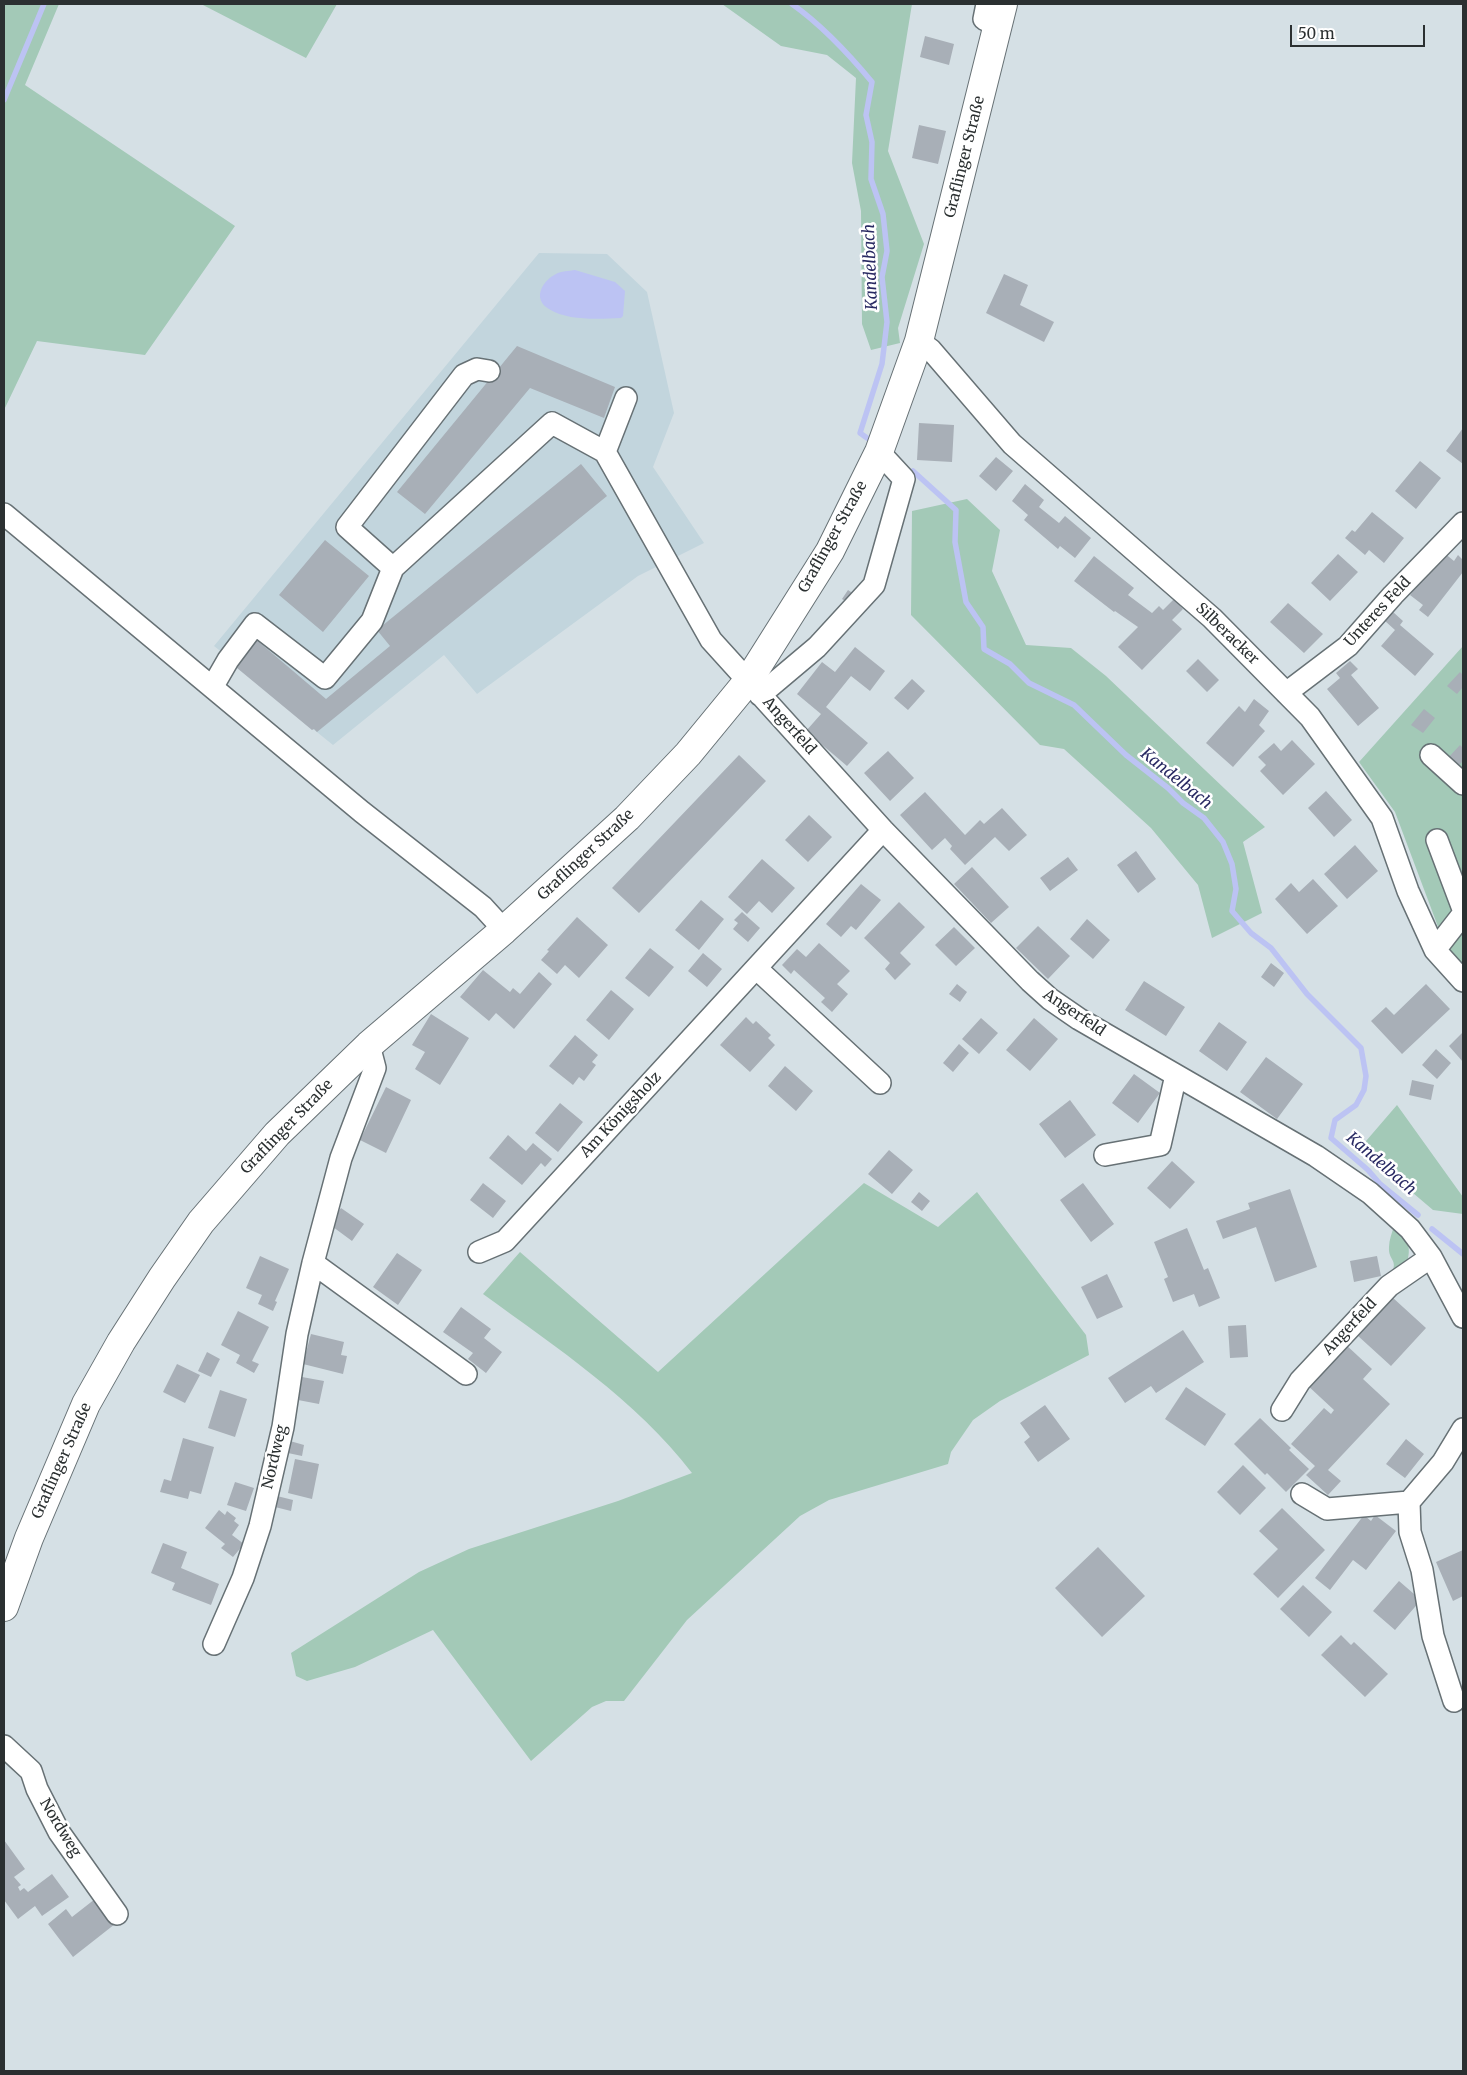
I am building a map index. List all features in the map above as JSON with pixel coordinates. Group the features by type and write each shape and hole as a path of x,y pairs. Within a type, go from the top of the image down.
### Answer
{"main road":[{"name":"Graflinger Straße","path":"4,1607 29,1538 86,1404 121,1342 201,1222 277,1134 369,1045 504,930 627,818 754,688 830,551 879,452 919,341 996,11"}],"street":[{"name":"Silberacker","path":"919,341 931,350 1012,444 1212,618 1310,717 1382,818 1408,891 1435,950 1463,981"},
{"path":"393,568 347,527 464,375 477,369 489,372"},
{"path":"213,686 228,660 255,624 324,678 372,622 393,568 552,423 605,452 626,398"},
{"name":"Angerfeld","path":"605,452 711,640 883,830 1050,999 1079,1019 1316,1156 1370,1193 1410,1229 1431,1257 1463,1317"},
{"path":"754,688 816,647 874,585 904,479 879,452"},
{"path":"4,514 213,686 362,812 483,906 504,930"},
{"name":"Unteres Feld","path":"1286,693 1348,646 1463,523"},
{"path":"1431,756 1463,784"},
{"name":"Am Königsholz","path":"479,1252 505,1241 883,830"},
{"path":"1437,840 1463,910"},
{"path":"1435,950 1463,914"},
{"path":"757,969 880,1083"},
{"name":"Nordweg","path":"214,1644 243,1578 260,1526 283,1427 297,1334 313,1262 341,1158 375,1068 369,1045"},
{"path":"1105,1155 1160,1145 1176,1075"},
{"name":"Angerfeld","path":"1282,1410 1300,1381 1389,1286 1431,1257"},
{"path":"313,1262 466,1374"},
{"path":"1454,1701 1433,1636 1422,1570 1410,1532 1409,1502 1443,1462 1463,1429"},
{"path":"1302,1494 1326,1509 1409,1502"},
{"name":"Nordweg","path":"4,1746 31,1770 37,1789 59,1832 116,1914"}],"shaded area":[{"path":"539,253 607,254 647,292 674,413 653,467 704,543 638,576 477,694 444,655 333,745 231,663 233,661 214,646"}],"green space":[{"path":"4,4 59,4 25,85 235,226 145,355 37,341 4,410"},
{"path":"201,4 337,4 306,58"},
{"path":"722,4 912,4 888,151 924,244 898,328 900,343 871,350 862,324 861,211 852,163 856,78 827,55 781,46"},
{"path":"967,499 1000,530 992,571 1026,645 1071,648 1106,676 1265,827 1243,842 1262,913 1212,938 1198,885 1151,828 1064,749 1040,745 911,615 912,511"},
{"path":"1463,646 1463,964 1446,948 1395,812 1359,762"},
{"path":"1397,1105 1463,1197 1463,1214 1433,1210 1360,1148"},
{"path":"864,1183 938,1227 977,1192 1086,1335 1089,1355 1000,1401 973,1420 951,1452 948,1464 829,1500 800,1516 687,1620 624,1701 606,1701 592,1707 531,1761 433,1630 355,1667 307,1681 296,1676 291,1653 419,1572 469,1549 618,1501 692,1473 670,1447 621,1399 567,1355 483,1294 520,1252 658,1372"},
{"path":"1394,1226 1405,1239 1409,1251 1407,1263 1391,1275 1394,1263 1389,1252 1389,1244"}],"water":[{"path":"575,270 615,282 625,291 623,316 621,318 593,319 565,316 544,305 540,295 547,281 558,273"}],"building":[{"path":"925,36 954,44 949,65 920,57"},
{"path":"919,125 946,131 938,164 912,158"},
{"path":"1004,274 1028,285 1020,305 1054,322 1044,342 986,313"},
{"path":"517,346 615,387 604,418 530,388 425,514 397,492"},
{"path":"919,423 954,425 952,462 917,460"},
{"path":"1463,428 1463,464 1446,451"},
{"path":"996,457 1013,471 996,491 979,476"},
{"path":"1420,461 1441,478 1416,509 1395,491"},
{"path":"581,464 607,496 317,732 314,729 312,730 231,663 253,637 326,699 390,646 377,630"},
{"path":"1025,484 1044,500 1039,507 1059,523 1065,516 1091,538 1075,558 1060,546 1058,549 1024,520 1028,515 1012,501"},
{"path":"1372,512 1404,538 1384,563 1369,550 1365,555 1345,538 1352,530 1355,532"},
{"path":"325,540 369,576 323,632 279,595"},
{"path":"1443,552 1454,561 1458,555 1463,560 1463,572 1428,617 1419,610 1423,605 1410,595"},
{"path":"1338,554 1358,572 1330,601 1311,583"},
{"path":"1094,556 1134,588 1128,595 1152,613 1159,606 1163,610 1174,599 1183,609 1172,620 1182,629 1142,670 1118,647 1138,627 1114,612 1074,581"},
{"path":"848,590 854,594 848,603 842,599"},
{"path":"1288,603 1323,634 1304,653 1270,622"},
{"path":"1393,612 1403,621 1400,625 1434,654 1415,676 1381,646 1395,630 1385,621"},
{"path":"855,647 885,671 870,691 851,676 826,707 868,743 847,766 806,731 821,714 797,694 822,662 835,672"},
{"path":"1198,659 1219,680 1207,692 1186,671"},
{"path":"1350,661 1358,669 1351,675 1379,708 1358,726 1327,689 1340,678 1336,673"},
{"path":"1460,672 1463,675 1463,687 1457,694 1447,686"},
{"path":"912,679 925,691 908,710 894,698"},
{"path":"1254,699 1269,711 1259,725 1265,731 1233,767 1206,743 1239,706 1245,712"},
{"path":"1424,709 1435,718 1423,733 1411,725"},
{"path":"1292,740 1315,764 1283,795 1260,771 1266,765 1258,757 1274,743 1281,751"},
{"path":"1460,745 1463,748 1463,761 1457,767 1448,758"},
{"path":"888,751 914,778 890,801 864,773"},
{"path":"739,755 766,781 639,913 612,888"},
{"path":"1326,791 1352,820 1334,837 1308,808"},
{"path":"925,792 965,835 980,820 984,824 1002,808 1027,835 1009,851 995,837 965,865 950,849 952,846 945,838 932,850 900,815"},
{"path":"809,815 832,837 808,862 785,840"},
{"path":"1355,845 1378,871 1347,899 1324,874"},
{"path":"1136,851 1156,879 1138,893 1117,865"},
{"path":"1068,857 1078,870 1050,891 1040,878"},
{"path":"762,859 795,888 772,913 759,901 747,914 728,897"},
{"path":"972,867 1009,907 991,923 954,884"},
{"path":"1313,879 1338,906 1307,934 1275,899 1291,883 1299,892"},
{"path":"861,884 881,900 856,930 851,926 841,937 826,924"},
{"path":"701,900 724,919 699,950 675,930"},
{"path":"899,902 925,927 900,953 911,964 895,980 885,969 890,963 864,938"},
{"path":"742,912 760,928 748,942 733,929 738,923 734,920"},
{"path":"577,917 608,945 579,978 565,965 557,974 541,960 549,951 547,950"},
{"path":"1087,919 1110,940 1093,959 1070,939"},
{"path":"1038,926 1070,956 1048,979 1016,948"},
{"path":"954,927 975,948 956,966 935,945"},
{"path":"819,943 850,971 837,984 848,994 832,1012 821,1002 825,998 794,970 791,974 782,965 797,949 806,957"},
{"path":"650,948 674,967 649,997 625,978"},
{"path":"703,953 722,969 707,987 688,971"},
{"path":"1271,963 1284,973 1274,987 1261,977"},
{"path":"483,970 510,992 513,988 520,994 539,972 552,984 514,1029 496,1013 489,1021 460,997"},
{"path":"1144,981 1185,1007 1166,1036 1125,1010"},
{"path":"957,984 967,992 960,1002 949,994"},
{"path":"1426,984 1450,1009 1402,1054 1371,1021 1386,1007 1394,1015"},
{"path":"611,990 634,1009 609,1040 586,1020"},
{"path":"431,1014 469,1038 440,1085 415,1069 425,1052 412,1045"},
{"path":"746,1017 753,1024 756,1021 771,1035 768,1038 775,1045 750,1072 720,1045"},
{"path":"981,1018 998,1033 979,1054 962,1039"},
{"path":"1034,1018 1058,1039 1030,1071 1006,1050"},
{"path":"1219,1022 1247,1042 1227,1071 1199,1051"},
{"path":"1463,1032 1463,1062 1449,1046"},
{"path":"575,1035 598,1055 592,1062 596,1065 584,1081 579,1077 573,1085 549,1066"},
{"path":"959,1044 969,1053 953,1072 943,1063"},
{"path":"1436,1049 1451,1063 1437,1079 1422,1065"},
{"path":"1266,1057 1303,1084 1277,1119 1240,1092"},
{"path":"785,1066 813,1091 796,1111 768,1086"},
{"path":"1134,1074 1160,1093 1138,1123 1112,1103"},
{"path":"1412,1080 1434,1085 1431,1100 1409,1095"},
{"path":"386,1087 411,1100 386,1153 360,1140"},
{"path":"1070,1100 1096,1135 1065,1158 1039,1124"},
{"path":"560,1103 583,1122 558,1152 535,1133"},
{"path":"508,1135 526,1151 533,1143 552,1159 545,1167 541,1163 522,1185 489,1158"},
{"path":"889,1150 913,1170 892,1194 868,1174"},
{"path":"1172,1161 1195,1182 1170,1209 1147,1188"},
{"path":"483,1183 506,1201 493,1218 470,1200"},
{"path":"1083,1183 1114,1224 1091,1242 1060,1200"},
{"path":"1290,1189 1317,1267 1275,1282 1256,1227 1223,1239 1216,1221 1250,1209 1248,1203"},
{"path":"919,1192 930,1201 922,1211 911,1202"},
{"path":"341,1208 364,1224 352,1241 329,1224"},
{"path":"1187,1228 1204,1270 1208,1268 1220,1298 1199,1307 1194,1294 1173,1302 1164,1279 1168,1277 1154,1242"},
{"path":"397,1253 422,1270 398,1305 373,1287"},
{"path":"260,1256 289,1269 275,1301 277,1302 273,1311 258,1304 262,1295 246,1288"},
{"path":"1377,1256 1381,1276 1354,1282 1350,1261"},
{"path":"1107,1274 1123,1307 1097,1319 1081,1287"},
{"path":"1392,1297 1426,1328 1391,1366 1357,1335"},
{"path":"461,1307 491,1329 484,1338 502,1352 486,1373 468,1359 473,1353 443,1332"},
{"path":"238,1311 269,1327 252,1361 259,1364 254,1373 236,1363 240,1355 221,1345"},
{"path":"1246,1325 1248,1357 1230,1358 1228,1326"},
{"path":"1183,1330 1204,1362 1156,1393 1151,1386 1125,1403 1108,1378"},
{"path":"311,1334 344,1342 341,1355 347,1356 343,1374 303,1364"},
{"path":"1344,1343 1372,1369 1363,1379 1390,1404 1328,1470 1341,1481 1328,1495 1306,1475 1315,1466 1291,1444 1324,1408 1331,1414 1334,1410 1306,1384"},
{"path":"207,1352 220,1359 211,1377 198,1371"},
{"path":"177,1364 200,1375 185,1403 163,1392"},
{"path":"302,1377 324,1381 319,1404 298,1400"},
{"path":"1186,1387 1226,1414 1205,1446 1165,1419"},
{"path":"220,1390 247,1399 235,1437 208,1428"},
{"path":"1045,1405 1070,1439 1038,1462 1024,1442 1030,1437 1020,1423"},
{"path":"1260,1418 1291,1448 1289,1450 1309,1469 1286,1492 1267,1473 1265,1475 1234,1444"},
{"path":"183,1438 214,1447 201,1494 190,1491 188,1499 160,1492 164,1479 171,1481"},
{"path":"1406,1439 1424,1454 1405,1478 1386,1464"},
{"path":"290,1441 304,1445 302,1456 288,1453"},
{"path":"295,1459 319,1464 312,1499 288,1493"},
{"path":"1243,1465 1266,1488 1240,1515 1217,1492"},
{"path":"235,1482 254,1488 246,1511 227,1505"},
{"path":"277,1496 293,1500 291,1511 275,1507"},
{"path":"1282,1508 1325,1550 1278,1598 1253,1574 1278,1549 1259,1531"},
{"path":"219,1510 225,1515 227,1511 236,1518 234,1521 239,1525 232,1535 244,1544 233,1557 221,1548 225,1544 205,1528"},
{"path":"1364,1515 1371,1521 1375,1515 1396,1531 1366,1570 1353,1560 1330,1590 1315,1578"},
{"path":"163,1543 187,1552 181,1568 219,1584 211,1605 172,1590 175,1583 151,1573"},
{"path":"1098,1547 1145,1596 1102,1637 1055,1588"},
{"path":"1463,1550 1463,1596 1453,1601 1436,1562"},
{"path":"1399,1581 1421,1600 1395,1630 1373,1611"},
{"path":"1303,1585 1332,1612 1309,1637 1280,1609"},
{"path":"1341,1635 1351,1645 1354,1642 1388,1674 1365,1697 1321,1655"},
{"path":"4,1840 25,1869 14,1877 21,1885 18,1887 20,1891 24,1888 28,1892 52,1874 69,1897 42,1916 35,1906 18,1919 4,1900"},
{"path":"95,1899 115,1924 73,1957 48,1924 66,1909 72,1917"}],"waterway":[{"path":"4,100 44,4"},
{"name":"Kandelbach","path":"792,4 835,40 872,82 866,115 872,142 871,179 883,214 887,251 882,277 887,322 882,364 860,433 867,438"},
{"name":"Kandelbach","path":"913,471 956,510 955,542 966,602 983,627 984,649 1010,664 1029,683 1074,705 1126,755 1168,788 1183,803 1204,818 1223,842 1232,864 1236,889 1232,911 1251,933 1271,948 1307,994 1361,1048 1366,1076 1364,1090 1356,1105 1335,1120 1331,1138 1368,1170 1380,1184 1418,1215"},
{"name":"Kandelbach","path":"1432,1229 1463,1254"}]}
